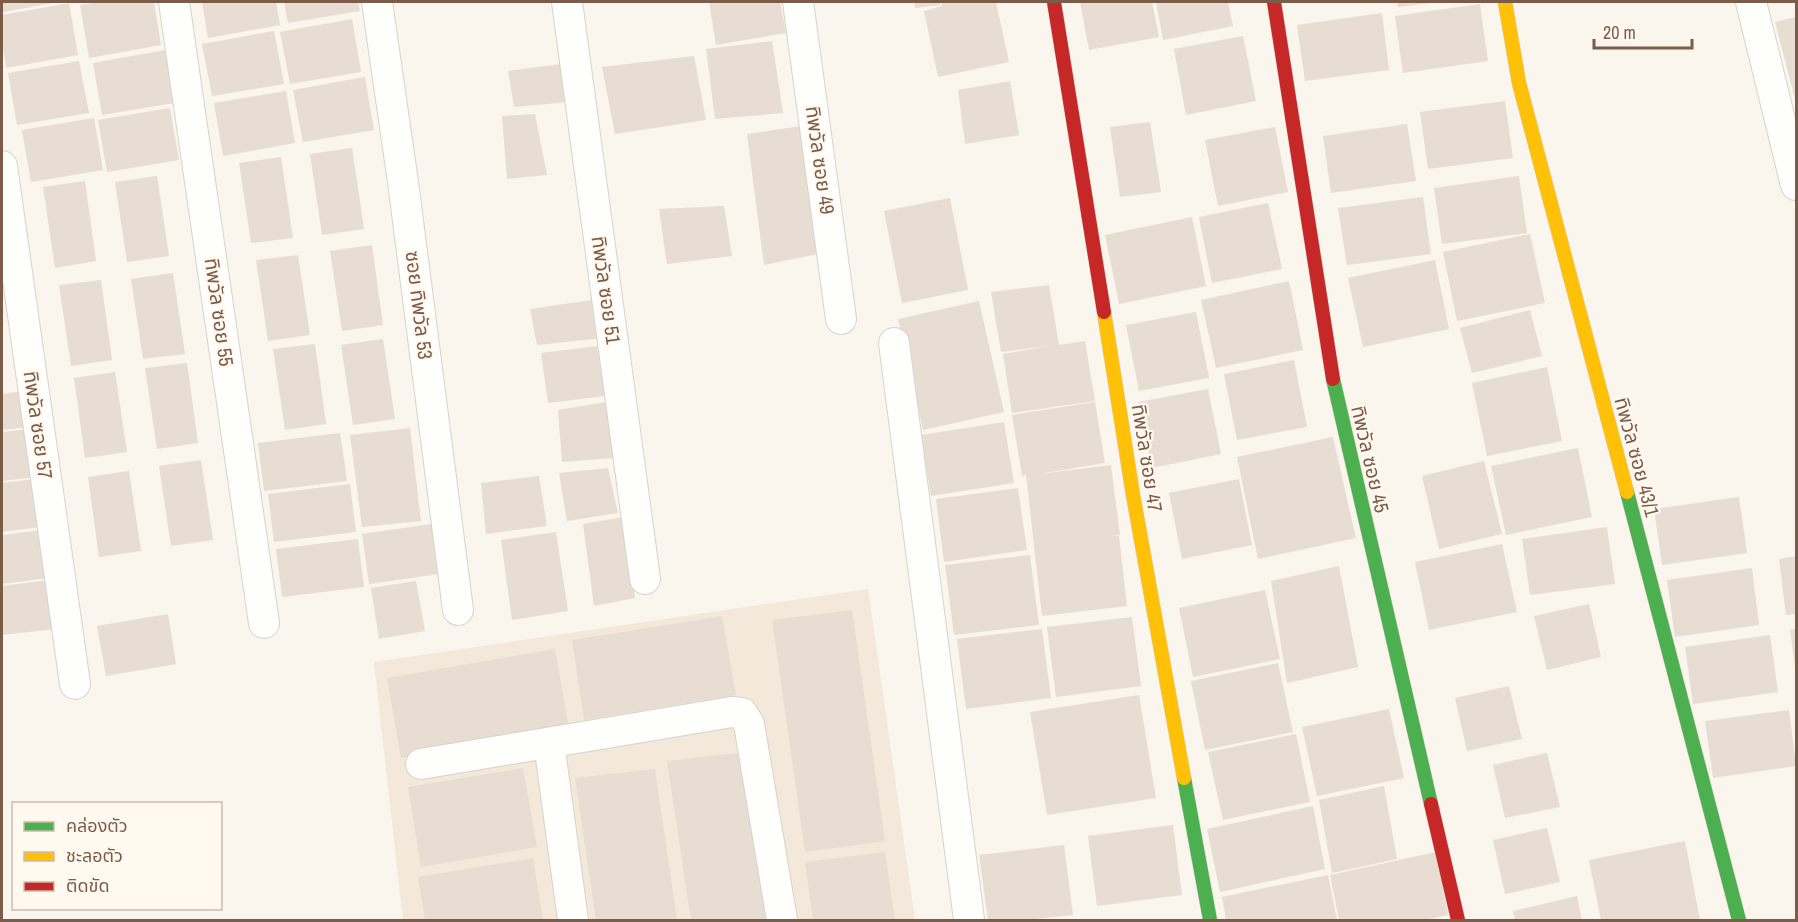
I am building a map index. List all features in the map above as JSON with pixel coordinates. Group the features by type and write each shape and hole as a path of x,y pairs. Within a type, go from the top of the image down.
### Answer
{"street":[{"name":"ทิพวัล ซอย 55","path":"174,2 264,623"},
{"name":"ซอย ทิพวัล 53","path":"376,2 403,182 458,610"},
{"name":"ทิพวัล ซอย 51","path":"567,2 645,579"},
{"name":"ทิพวัล ซอย 49","path":"798,2 842,319"},
{"name":"ทิพวัล ซอย 47","path":"1054,2 1133,495 1210,921"},
{"name":"ทิพวัล ซอย 45","path":"1274,2 1337,404 1458,921"},
{"name":"ทิพวัล ซอย 43/1","path":"1505,2 1519,83 1739,921"},
{"path":"1751,2 1797,186"},
{"name":"ทิพวัล ซอย 57","path":"2,166 75,684"},
{"path":"894,343 969,921"},
{"path":"421,764 732,712 742,713 749,724 782,921"},
{"path":"549,743 573,921"}],"shaded area":[{"path":"868,589 915,920 403,920 374,662"}],"building":[{"path":"2,2 54,2 54,3 3,12"},
{"path":"101,2 154,2 161,45 89,58 80,5"},
{"path":"202,2 276,2 280,25 208,38"},
{"path":"284,2 358,2 360,11 288,23"},
{"path":"709,2 780,2 786,33 716,45"},
{"path":"914,2 940,2 940,5 915,8"},
{"path":"942,2 996,2 1009,62 938,77 924,11 942,6"},
{"path":"1080,2 1152,2 1159,37 1089,50"},
{"path":"1156,2 1228,2 1233,26 1163,40"},
{"path":"1397,2 1431,2 1431,3 1398,7"},
{"path":"69,3 78,55 6,68 2,41 2,15"},
{"path":"1480,4 1488,61 1403,73 1395,16"},
{"path":"1382,13 1389,70 1305,81 1297,25"},
{"path":"1796,17 1796,103 1775,22"},
{"path":"352,19 361,72 290,84 280,32"},
{"path":"274,31 284,84 212,96 202,44"},
{"path":"1243,36 1256,101 1186,115 1174,49"},
{"path":"772,41 783,113 715,119 706,49"},
{"path":"165,50 174,103 102,115 93,63"},
{"path":"694,56 706,120 615,134 602,67"},
{"path":"79,61 89,113 17,125 8,73"},
{"path":"561,64 569,102 514,107 508,71"},
{"path":"365,77 374,130 303,142 293,90"},
{"path":"1010,81 1019,135 965,144 958,90"},
{"path":"286,91 295,143 223,156 214,103"},
{"path":"1505,101 1513,158 1428,169 1420,112"},
{"path":"170,108 179,160 107,172 98,120"},
{"path":"535,114 547,175 507,179 502,116"},
{"path":"94,118 103,170 31,182 22,130"},
{"path":"1150,122 1161,192 1120,197 1110,127"},
{"path":"1407,124 1416,181 1331,193 1323,136"},
{"path":"801,126 823,253 764,265 747,134"},
{"path":"1275,127 1288,192 1218,206 1205,140"},
{"path":"352,148 364,229 322,235 310,154"},
{"path":"281,157 293,238 251,243 239,163"},
{"path":"157,176 169,256 127,262 115,182"},
{"path":"1519,176 1527,233 1442,244 1434,188"},
{"path":"85,181 96,261 55,268 43,187"},
{"path":"1423,197 1431,254 1347,265 1338,208"},
{"path":"950,198 968,290 902,303 884,211"},
{"path":"1268,203 1282,269 1212,283 1199,217"},
{"path":"724,206 732,256 667,264 659,209"},
{"path":"1192,217 1206,286 1119,304 1105,235"},
{"path":"1530,234 1545,303 1457,321 1443,252"},
{"path":"372,245 383,325 342,331 330,251"},
{"path":"298,255 310,335 268,341 256,260"},
{"path":"1435,260 1449,329 1363,347 1348,278"},
{"path":"173,273 185,354 143,359 131,279"},
{"path":"101,280 112,360 71,366 59,285"},
{"path":"1289,281 1303,350 1216,368 1201,300"},
{"path":"1049,285 1059,345 1085,341 1095,401 1012,413 1003,354 1048,346 1001,352 991,292"},
{"path":"599,299 604,338 537,345 530,309"},
{"path":"979,301 1004,412 923,430 898,319"},
{"path":"1530,310 1542,356 1472,373 1460,328"},
{"path":"1196,312 1209,378 1139,391 1126,325"},
{"path":"383,339 395,419 353,425 341,345"},
{"path":"315,344 326,424 285,430 273,349"},
{"path":"597,346 605,396 548,403 541,353"},
{"path":"1294,360 1307,427 1237,440 1224,374"},
{"path":"187,363 198,443 157,449 145,368"},
{"path":"1547,367 1562,441 1487,456 1472,383"},
{"path":"115,372 127,452 85,458 74,378"},
{"path":"1208,389 1221,454 1152,468 1138,402"},
{"path":"24,391 29,427 2,430 2,394"},
{"path":"606,402 614,458 562,462 558,410"},
{"path":"1095,402 1105,463 1039,474 1111,465 1120,535 1110,536 1119,536 1127,606 1042,616 1026,475 1022,476 1012,415"},
{"path":"1004,422 1014,483 931,496 921,435"},
{"path":"410,428 421,521 362,527 350,435"},
{"path":"29,429 35,477 2,481 2,432"},
{"path":"340,433 347,481 264,491 258,443"},
{"path":"1333,437 1356,538 1258,559 1237,457"},
{"path":"1578,448 1592,517 1506,535 1491,466"},
{"path":"201,460 213,540 171,546 159,466"},
{"path":"1484,461 1502,534 1439,549 1422,476"},
{"path":"608,468 618,513 567,521 559,473"},
{"path":"129,471 141,551 99,557 88,477"},
{"path":"539,476 547,526 486,534 481,483"},
{"path":"34,479 40,527 2,532 2,483"},
{"path":"1239,479 1252,545 1182,559 1169,493"},
{"path":"350,484 356,532 274,542 268,494"},
{"path":"1018,488 1027,550 944,562 936,499"},
{"path":"1739,497 1747,553 1662,565 1654,509"},
{"path":"623,517 635,598 594,606 583,524"},
{"path":"438,523 446,573 369,584 362,534"},
{"path":"1607,527 1615,584 1530,595 1522,539"},
{"path":"42,530 48,578 2,584 2,535"},
{"path":"556,532 568,611 512,620 501,540"},
{"path":"358,539 364,587 282,597 276,549"},
{"path":"1502,544 1517,612 1429,630 1415,562"},
{"path":"1030,555 1039,625 954,635 945,565"},
{"path":"1796,556 1796,614 1786,615 1779,559"},
{"path":"1339,566 1358,667 1287,683 1271,581"},
{"path":"1752,568 1759,625 1675,637 1667,580"},
{"path":"49,580 55,629 2,635 2,586"},
{"path":"416,581 425,631 379,639 371,588"},
{"path":"1265,590 1280,659 1193,677 1179,608"},
{"path":"1589,604 1601,657 1547,670 1534,616"},
{"path":"852,610 885,841 805,852 772,620"},
{"path":"168,614 176,664 106,676 97,626"},
{"path":"722,616 736,695 584,720 572,640"},
{"path":"1132,617 1141,686 1056,697 1047,627"},
{"path":"1042,629 1051,698 966,709 957,639"},
{"path":"1796,629 1796,668 1795,668 1790,630"},
{"path":"1770,635 1778,692 1693,704 1685,647"},
{"path":"555,649 569,729 401,758 387,678"},
{"path":"1278,663 1293,732 1205,750 1191,681"},
{"path":"1509,686 1522,739 1467,751 1455,698"},
{"path":"1139,695 1156,798 1047,815 1030,712"},
{"path":"1389,709 1404,778 1317,796 1302,727"},
{"path":"1789,710 1796,766 1713,778 1705,721"},
{"path":"1296,734 1310,802 1223,820 1208,752"},
{"path":"747,752 772,920 691,920 667,761"},
{"path":"1547,753 1560,807 1505,818 1493,765"},
{"path":"523,768 537,847 421,867 408,787"},
{"path":"655,769 677,920 596,920 575,778"},
{"path":"1384,786 1397,859 1332,873 1319,800"},
{"path":"1313,806 1325,869 1220,892 1207,829"},
{"path":"1173,825 1182,895 1097,906 1088,836"},
{"path":"1547,828 1560,882 1505,894 1493,840"},
{"path":"1685,841 1700,920 1601,920 1589,860"},
{"path":"1064,845 1073,915 1027,920 988,920 979,855"},
{"path":"885,852 895,920 813,920 805,862"},
{"path":"1436,852 1448,915 1425,920 1339,920 1330,875"},
{"path":"533,858 543,920 425,920 418,877"},
{"path":"1328,875 1337,920 1226,920 1222,897"},
{"path":"1577,896 1582,920 1515,920 1513,911"}],"traffic: fast":[{"path":"1333,379 1431,804"},
{"path":"1627,492 1739,920"},
{"path":"1184,778 1210,920"}],"traffic: slow":[{"path":"1505,2 1519,83 1627,492"},
{"path":"1104,312 1133,495 1184,778"}],"traffic: jam":[{"path":"1054,2 1104,312"},
{"path":"1274,2 1333,379"},
{"path":"1431,804 1458,920"}]}
